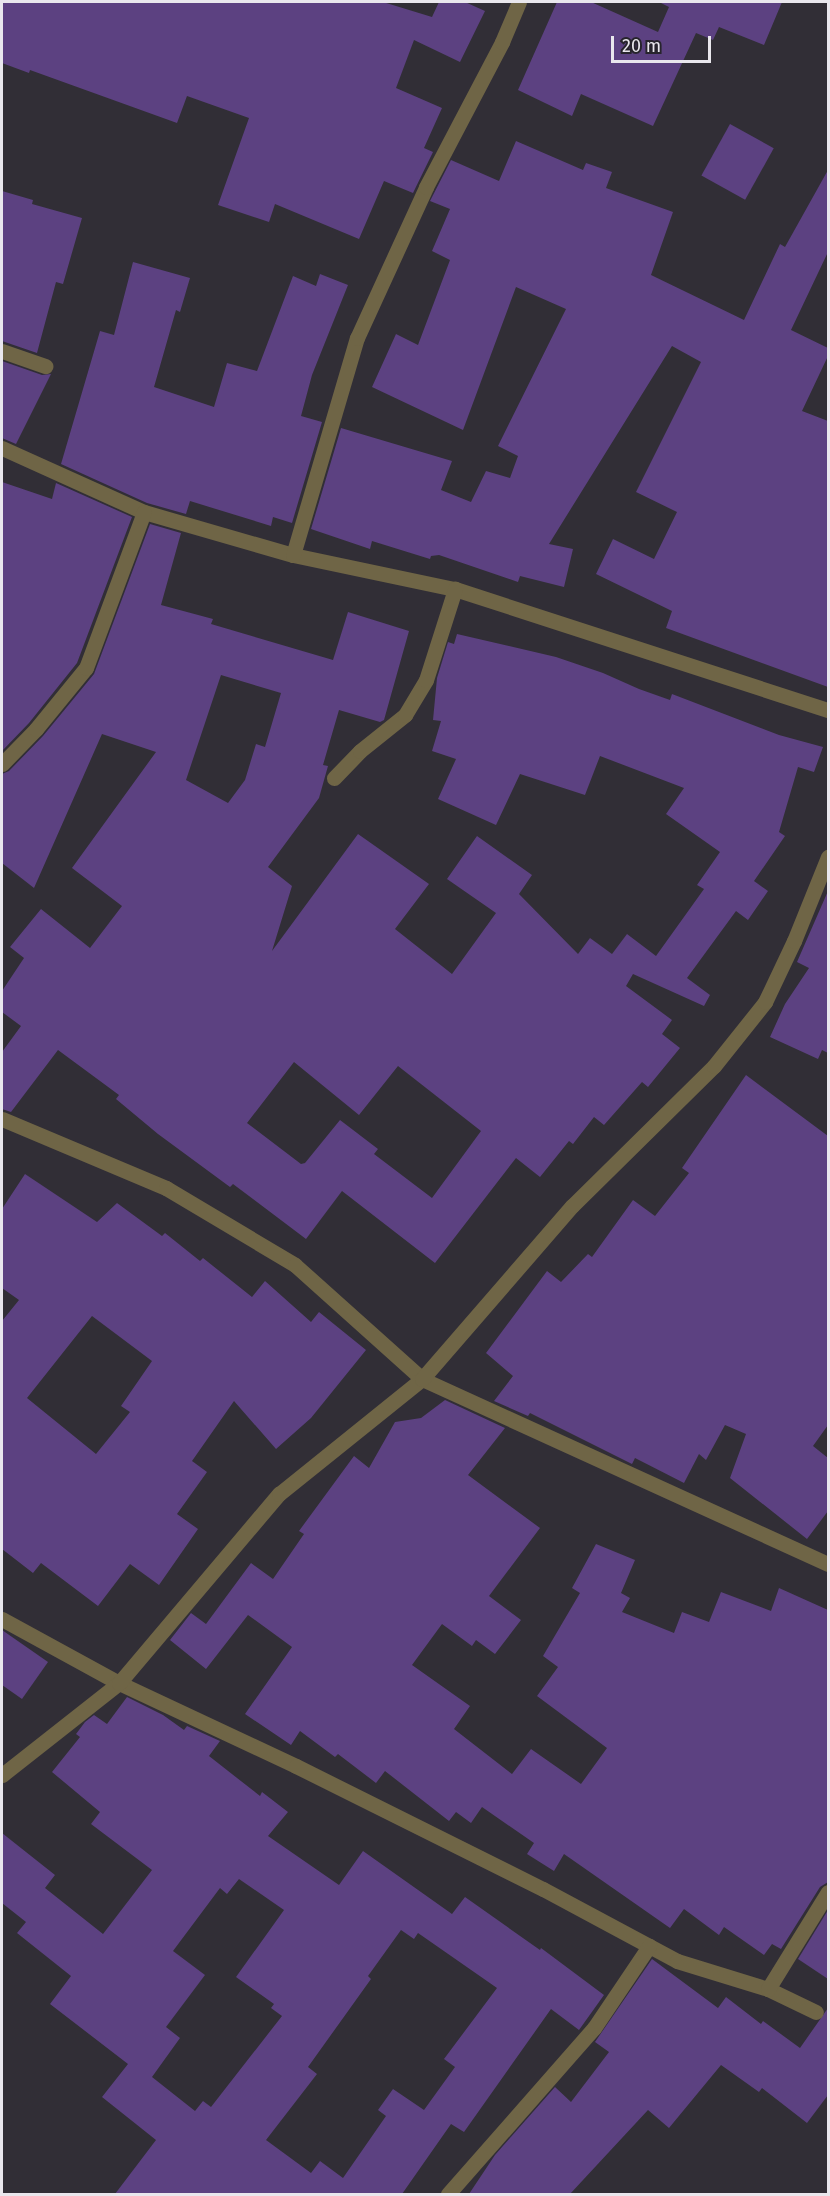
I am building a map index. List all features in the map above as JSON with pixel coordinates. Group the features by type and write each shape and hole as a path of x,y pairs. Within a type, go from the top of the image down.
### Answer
{"street":[{"path":"293,555 357,338 426,187 502,42 519,2"},
{"path":"2,351 45,366"},
{"path":"2,448 144,512 293,555 455,589 828,710"},
{"path":"2,764 36,729 86,668 144,512"},
{"path":"334,778 360,750 405,715 426,680 455,589"},
{"path":"2,1775 119,1683 279,1494 422,1379 572,1206 714,1066 765,1002 794,941 828,857"},
{"path":"2,1119 166,1188 295,1265 422,1379 828,1564"},
{"path":"2,1619 119,1683 316,1776 543,1889 677,1961 768,1989 816,2012"},
{"path":"768,1989 828,1892"},
{"path":"448,2194 527,2107 594,2028 649,1946"}],"building":[{"path":"2,2 383,2 432,17 439,2 465,2 485,11 460,62 414,40 396,88 442,108 424,148 433,152 413,193 384,181 359,239 275,204 269,222 218,205 249,118 187,96 177,123 30,70 29,73 2,63"},
{"path":"557,2 591,2 658,32 669,7 659,2 782,2 764,45 719,27 713,40 696,33 653,126 581,94 572,116 518,90"},
{"path":"730,124 774,148 745,200 701,176"},
{"path":"516,141 583,170 586,163 612,172 606,188 673,212 651,275 744,320 780,244 785,247 828,170 828,252 791,330 828,348 828,356 802,411 828,421 828,687 666,628 672,611 596,574 613,539 654,559 677,512 636,492 701,362 672,346 549,544 573,549 564,587 520,576 518,582 439,555 431,556 430,559 372,541 370,549 311,529 341,428 452,461 441,490 471,502 486,471 510,478 518,456 498,446 566,309 516,287 463,430 372,387 396,334 418,345 450,260 432,251 450,209 430,201 451,160 499,181"},
{"path":"2,191 33,200 32,204 82,218 63,284 56,282 37,353 2,341"},
{"path":"133,262 190,278 180,312 176,310 154,387 214,407 227,363 257,371 293,276 316,286 320,274 348,285 312,375 301,416 322,422 292,523 273,517 271,526 190,501 186,514 147,503 61,464 100,331 114,335"},
{"path":"2,361 42,375 51,374 16,444 2,438"},
{"path":"2,482 52,499 56,483 132,517 77,663 29,723 2,751"},
{"path":"150,524 181,533 161,605 213,619 211,624 333,660 348,612 409,631 384,720 380,722 339,710 323,765 328,766 319,798 268,867 292,886 272,951 358,834 429,884 395,929 452,974 496,913 447,879 477,836 532,875 519,894 578,954 590,938 612,954 627,934 656,956 704,889 697,885 720,852 666,814 684,788 600,756 585,795 520,774 496,825 438,799 456,759 432,751 441,721 433,720 437,678 448,642 454,644 457,634 556,657 670,700 672,694 779,735 823,747 814,772 798,767 779,832 785,836 754,881 768,891 748,920 736,911 687,978 710,995 704,1006 633,974 626,986 672,1020 662,1034 680,1048 648,1087 642,1082 604,1125 594,1117 573,1144 569,1141 540,1177 516,1158 435,1263 342,1191 306,1239 233,1184 230,1187 158,1134 116,1099 119,1095 58,1050 11,1112 2,1109 2,1052 21,1026 2,1012 2,991 24,958 10,947 41,909 90,948 122,906 72,868 156,752 102,734 34,888 2,863 2,774 9,771 43,736 94,674","holes":["221,675 281,693 265,747 256,744 245,780 228,803 186,780","294,1062 359,1115 398,1066 481,1131 432,1198 374,1154 378,1149 340,1120 305,1163 301,1164 247,1123"]},
{"path":"828,891 828,1053 822,1050 818,1059 770,1037 785,1004 809,968 797,962"},
{"path":"746,1075 828,1136 828,1425 813,1446 828,1458 828,1511 807,1539 730,1478 746,1434 725,1425 706,1460 699,1454 684,1483 635,1458 632,1464 530,1413 528,1416 494,1401 513,1376 486,1353 547,1271 561,1282 588,1254 592,1257 633,1200 655,1216 689,1173 682,1168"},
{"path":"25,1174 97,1222 117,1203 162,1236 165,1233 200,1261 203,1258 252,1297 265,1281 311,1322 319,1312 366,1350 311,1418 276,1449 234,1401 192,1461 207,1472 177,1514 198,1529 159,1585 130,1564 98,1606 41,1563 33,1573 2,1549 2,1321 19,1300 2,1288 2,1209","holes":["92,1316 152,1361 121,1406 130,1412 96,1454 27,1398"]},
{"path":"445,1400 505,1428 468,1475 540,1528 489,1596 521,1620 495,1654 476,1640 472,1646 442,1624 412,1665 470,1706 454,1729 512,1774 531,1749 581,1784 607,1748 537,1696 558,1667 543,1656 580,1593 572,1588 596,1544 635,1560 621,1593 630,1598 622,1612 674,1633 682,1612 709,1622 721,1592 771,1611 779,1588 828,1610 828,1882 820,1887 781,1949 772,1944 764,1955 724,1927 719,1935 684,1909 670,1928 564,1854 554,1871 527,1854 534,1843 482,1807 471,1823 456,1812 449,1821 385,1771 376,1783 338,1754 335,1757 300,1731 291,1745 245,1714 292,1647 248,1615 206,1669 170,1640 191,1613 206,1624 251,1563 273,1579 304,1534 299,1531 354,1456 369,1468 395,1422 421,1418"},
{"path":"2,1630 48,1662 22,1699 2,1685"},
{"path":"127,1697 163,1715 184,1730 187,1726 220,1741 209,1756 260,1796 262,1792 288,1812 268,1836 339,1885 363,1851 452,1914 465,1897 540,1950 541,1948 604,1995 579,2030 551,2009 464,2132 451,2124 402,2194 115,2194 156,2140 102,2097 128,2064 50,2004 71,1976 17,1933 26,1922 2,1903 2,1833 55,1875 45,1888 103,1934 152,1870 91,1824 100,1812 52,1772 80,1737 76,1734 85,1722 94,1715 107,1724","holes":["239,1879 284,1910 236,1977 274,2004 271,2008 282,2016 211,2107 203,2101 195,2111 152,2077 180,2038 166,2027 205,1975 173,1951 220,1888 227,1894","401,1930 414,1939 418,1933 497,1988 444,2059 455,2067 424,2110 393,2089 378,2110 386,2116 343,2178 320,2161 311,2173 266,2140 317,2074 308,2067 371,1979 368,1976"]},
{"path":"828,1910 828,1979 798,1959"},
{"path":"652,1959 718,2008 726,1997 761,2024 763,2021 800,2048 828,2008 828,2095 807,2123 762,2088 759,2092 721,2065 669,2128 648,2110 570,2194 469,2194 495,2155 555,2087 571,2102 609,2052 595,2042"}]}
